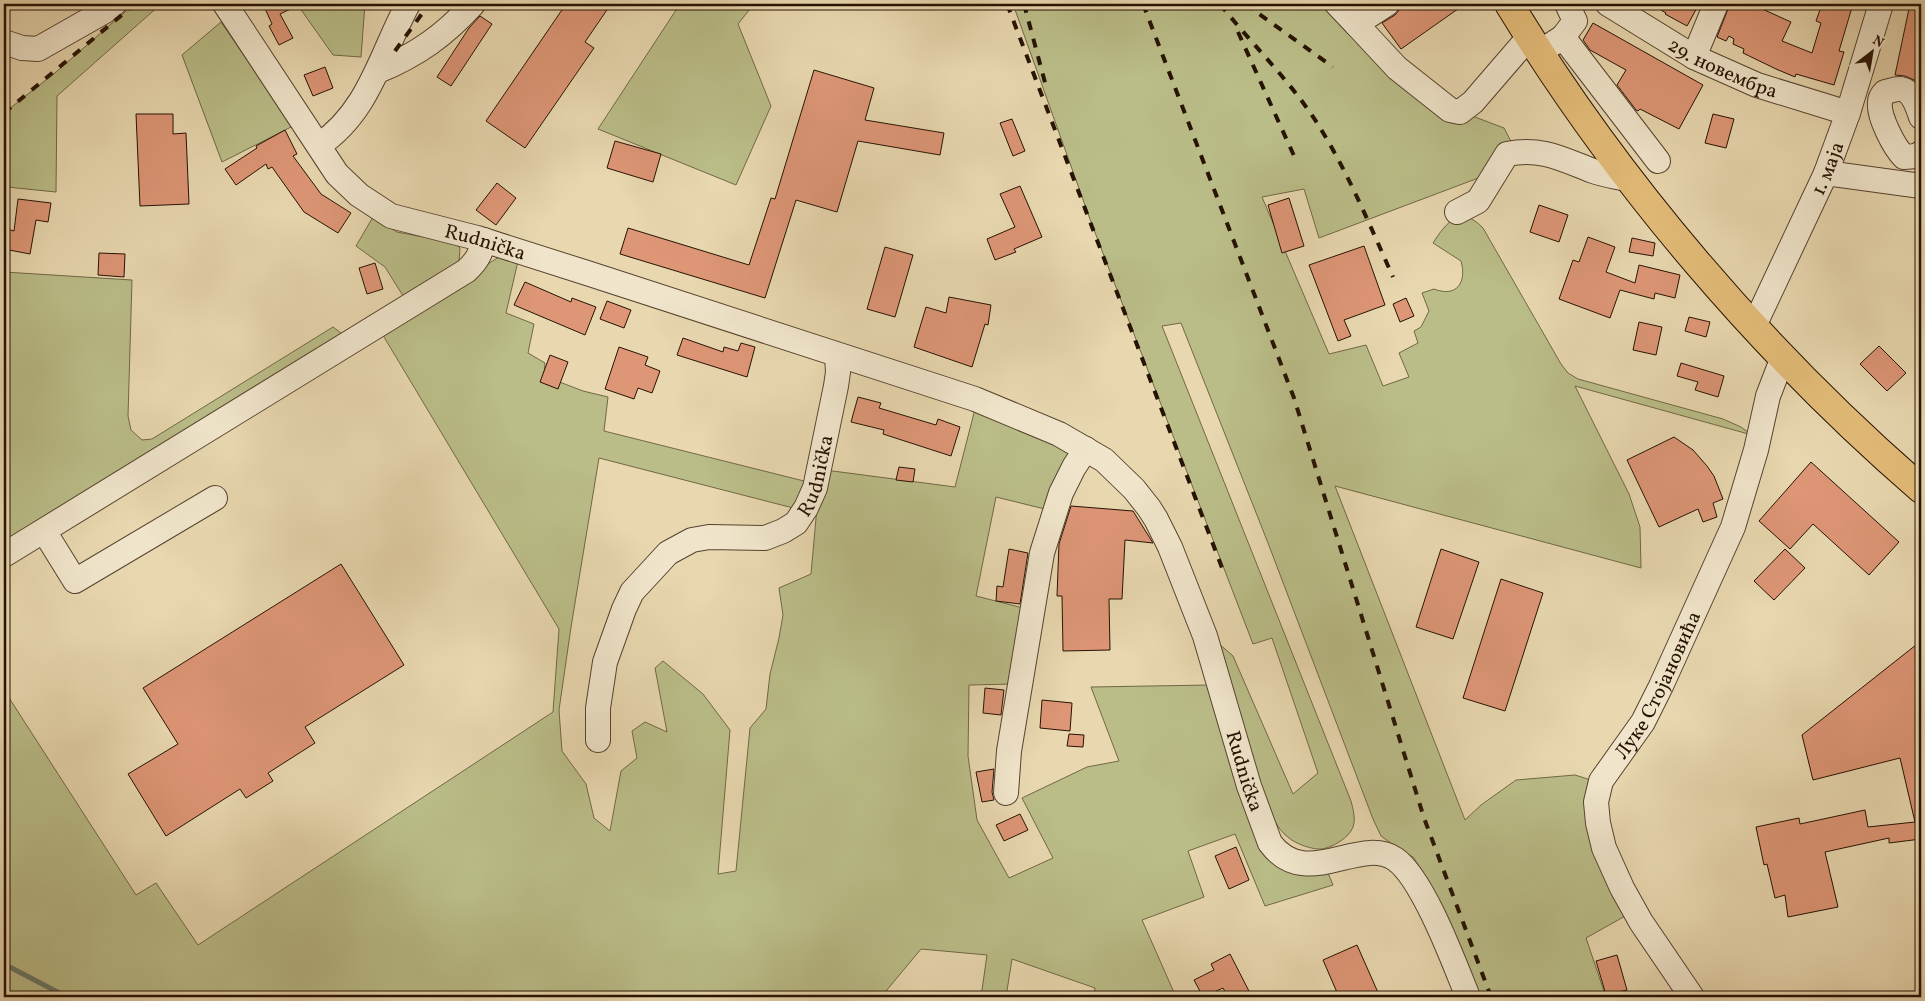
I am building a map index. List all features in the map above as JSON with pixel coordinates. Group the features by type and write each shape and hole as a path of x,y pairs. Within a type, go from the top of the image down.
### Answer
{"main road":[{"path":"1509,4 1562,89 1671,231 1782,357 1879,452 1921,489"}],"street":[{"path":"4,42 22,48 38,49 114,4"},
{"name":"Rudnička","path":"225,4 337,174 346,184 382,211 406,221 484,240 675,300 975,399 1059,434 1104,460 1134,490 1156,519 1170,547 1205,636 1249,786 1270,843 1287,858 1307,864 1329,862 1364,854 1387,855 1395,859 1410,874 1419,888 1456,966 1468,997"},
{"path":"318,145 341,128 378,71 392,34 408,4"},
{"path":"378,71 401,62 443,34 472,4"},
{"path":"1337,4 1397,68 1450,110 1460,112 1534,45 1564,37 1575,21 1567,4"},
{"path":"1356,24 1387,4"},
{"name":"29. новембра","path":"1608,4 1694,57 1757,84 1848,113"},
{"path":"1694,57 1716,4"},
{"name":"1. маја","path":"1754,326 1826,173 1848,113 1881,4"},
{"path":"1564,37 1658,161"},
{"path":"1921,118 1915,101 1908,92 1901,89 1885,92 1880,99 1879,109 1896,149 1904,157 1916,156 1921,153"},
{"path":"1457,212 1478,201 1507,154 1523,151 1550,154 1595,172 1630,180"},
{"path":"1826,173 1921,186"},
{"path":"4,555 466,271 476,262 481,253 484,240"},
{"name":"Rudnička","path":"598,740 598,708 605,662 632,592 668,553 692,540 709,537 765,538 783,531 796,523 806,508 815,488 836,386 838,372 837,355"},
{"name":"Луке Стојановића","path":"1692,997 1641,922 1622,888 1604,848 1598,824 1596,802 1601,781 1643,722 1661,686 1733,527 1756,450 1768,396 1782,357"},
{"path":"1006,793 1009,751 1042,553 1061,493 1074,467 1086,449"},
{"path":"44,531 76,582 215,498"}],"green space":[{"path":"134,4 161,4 57,96 56,192 7,187 4,224 4,113 56,72"},
{"path":"297,4 365,4 361,57 333,55"},
{"path":"680,4 754,4 738,24 771,106 736,185 598,129"},
{"path":"1013,4 1341,4 1452,104 1475,117 1504,128 1514,147 1505,168 1319,238 1304,189 1262,197 1329,354 1366,345 1383,386 1409,377 1399,353 1418,343 1414,331 1421,327 1429,311 1422,293 1434,289 1442,291 1454,290 1463,276 1461,261 1433,243 1449,223 1461,217 1468,218 1483,228 1568,373 1578,379 1723,419 1741,427 1752,435 1575,386 1629,494 1640,527 1641,568 1335,486 1465,820 1481,805 1516,780 1575,775 1594,781 1627,915 1586,938 1606,997 1475,997 1423,872 1413,857 1381,836 1373,819 1268,543 1181,323 1162,326 1351,801 1354,814 1353,827 1348,835 1336,844 1322,849 1309,848 1292,840 1276,824 1263,795 1210,636 1233,656 1293,794 1318,773 1272,638 1253,644 1091,222"},
{"path":"221,22 293,126 222,162 182,55"},
{"path":"373,217 397,232 454,243 460,248 459,262 405,299 385,267 356,246"},
{"path":"502,255 518,261 506,313 534,324 528,353 545,363 544,376 583,391 608,397 604,431 808,482 797,509 599,458 559,710 562,751 586,784 594,818 610,831 621,771 637,758 632,731 645,722 667,732 655,668 663,661 703,694 730,730 718,874 736,871 750,728 766,709 770,674 783,615 779,588 811,574 819,485 825,470 955,487 975,409 1085,459 1057,512 996,497 976,596 1027,609 1014,684 969,685 968,756 977,820 1009,878 1053,858 1022,798 1087,767 1119,761 1091,687 1210,685 1249,809 1306,874 1328,873 1333,885 1265,906 1235,834 1188,851 1204,897 1142,920 1176,997 1094,997 1095,988 1012,959 1006,997 981,997 987,955 921,949 881,997 4,997 4,690 136,895 156,883 198,945 553,712 559,629 381,332"},
{"path":"4,272 132,280 128,416 131,430 142,440 152,439 333,327 345,336 4,545"}],"building":[{"path":"263,4 301,4 280,14 293,38 279,45 269,26 272,24"},
{"path":"566,4 611,4 585,42 594,48 525,148 486,121"},
{"path":"1401,4 1465,4 1401,49 1382,23 1395,15"},
{"path":"1651,4 1699,4 1687,26"},
{"path":"1730,4 1761,4 1760,8 1791,22 1782,41 1812,53 1821,23 1816,21 1822,4 1853,4 1839,51 1844,52 1834,85 1796,74 1795,77 1743,53 1744,49 1733,44 1734,39 1729,36 1726,41 1717,37"},
{"path":"1910,4 1921,4 1921,83 1905,76 1895,75"},
{"path":"480,16 492,24 451,86 437,77 469,28"},
{"path":"1593,23 1703,85 1679,129 1640,109 1636,110 1617,85 1626,70 1590,50 1583,40"},
{"path":"325,67 333,88 313,96 304,75"},
{"path":"814,70 874,88 865,120 944,133 940,155 858,141 837,212 796,200 765,298 620,254 628,228 749,265 771,198 775,199"},
{"path":"136,114 173,114 173,134 186,133 189,204 140,206"},
{"path":"1713,114 1734,119 1726,148 1705,143"},
{"path":"1012,119 1025,151 1013,156 1000,123"},
{"path":"285,130 297,154 293,156 321,194 351,213 338,233 304,212 272,167 268,169 266,164 236,185 225,169 257,148 256,146"},
{"path":"615,141 661,154 653,182 607,168"},
{"path":"497,183 516,198 496,225 476,210"},
{"path":"1020,186 1042,237 1014,249 1016,252 995,260 987,239 1015,227 1000,194"},
{"path":"1289,198 1304,246 1282,253 1268,205"},
{"path":"18,199 51,203 48,222 36,220 30,254 4,249 7,229 14,231"},
{"path":"1539,205 1568,215 1559,242 1530,232"},
{"path":"1588,237 1615,247 1606,272 1635,283 1639,265 1680,275 1675,298 1655,293 1654,299 1620,290 1610,318 1559,299 1573,260 1579,262"},
{"path":"1632,238 1655,243 1653,256 1629,252"},
{"path":"1364,246 1385,305 1344,320 1351,336 1338,341 1309,265"},
{"path":"885,247 913,255 895,317 867,309"},
{"path":"99,253 125,254 124,277 98,275"},
{"path":"375,263 383,289 367,294 359,268"},
{"path":"525,282 571,302 572,298 596,307 585,335 514,305"},
{"path":"949,297 991,305 988,325 985,324 972,367 914,347 926,307 946,313"},
{"path":"1406,298 1414,316 1400,322 1393,304"},
{"path":"607,301 631,310 624,328 600,319"},
{"path":"1689,317 1710,322 1706,337 1685,331"},
{"path":"1639,322 1662,327 1656,355 1633,350"},
{"path":"683,338 723,352 724,347 738,351 741,343 755,347 747,377 677,355"},
{"path":"1879,346 1906,373 1887,391 1860,364"},
{"path":"619,347 648,357 645,365 660,371 652,393 638,388 634,399 605,389"},
{"path":"550,355 568,362 558,389 540,382"},
{"path":"1681,363 1724,376 1718,397 1695,390 1698,382 1677,376"},
{"path":"858,397 881,403 879,408 936,425 938,419 960,427 951,456 883,434 884,430 851,422"},
{"path":"1674,437 1693,450 1707,466 1714,476 1723,499 1713,503 1717,517 1703,522 1698,509 1659,527 1627,460"},
{"path":"1811,462 1899,542 1869,575 1813,524 1790,549 1759,521"},
{"path":"899,467 915,469 913,482 896,480"},
{"path":"1071,506 1133,511 1153,543 1125,540 1122,599 1109,599 1110,650 1063,651 1062,596 1057,596 1059,544"},
{"path":"1009,549 1028,553 1020,604 996,601 997,586 1003,587"},
{"path":"1441,549 1479,562 1453,639 1416,627"},
{"path":"1785,549 1805,568 1774,600 1754,581"},
{"path":"341,564 404,665 305,727 315,743 268,773 273,781 246,798 240,789 166,836 128,774 178,744 143,688"},
{"path":"1501,579 1543,593 1505,711 1463,698"},
{"path":"1921,641 1921,839 1889,843 1889,838 1825,852 1838,907 1788,917 1785,895 1775,898 1767,864 1764,865 1756,827 1799,818 1800,824 1865,810 1868,827 1915,822 1900,758 1813,780 1802,735"},
{"path":"985,688 1004,690 1001,715 983,713"},
{"path":"1042,700 1072,703 1070,731 1040,728"},
{"path":"1069,734 1084,735 1083,747 1067,746"},
{"path":"994,769 992,792 994,800 982,802 976,772"},
{"path":"1020,814 1028,830 1004,841 996,825"},
{"path":"1236,847 1249,880 1229,889 1215,856"},
{"path":"1357,945 1380,997 1339,997 1323,960"},
{"path":"1230,954 1252,997 1228,997 1223,988 1203,997 1194,980 1214,970 1211,964"},
{"path":"1617,955 1627,990 1606,995 1596,961"}],"waterway":[{"path":"4,964 67,997"}],"railway":[{"path":"4,113 135,4"},
{"path":"395,51 429,4"},
{"path":"1007,4 1224,573"},
{"path":"1024,4 1047,90"},
{"path":"1143,4 1294,398 1424,818 1491,997"},
{"path":"1220,4 1299,97 1322,131 1351,184 1393,277"},
{"path":"1245,4 1333,67"},
{"path":"1238,32 1295,158"}]}
